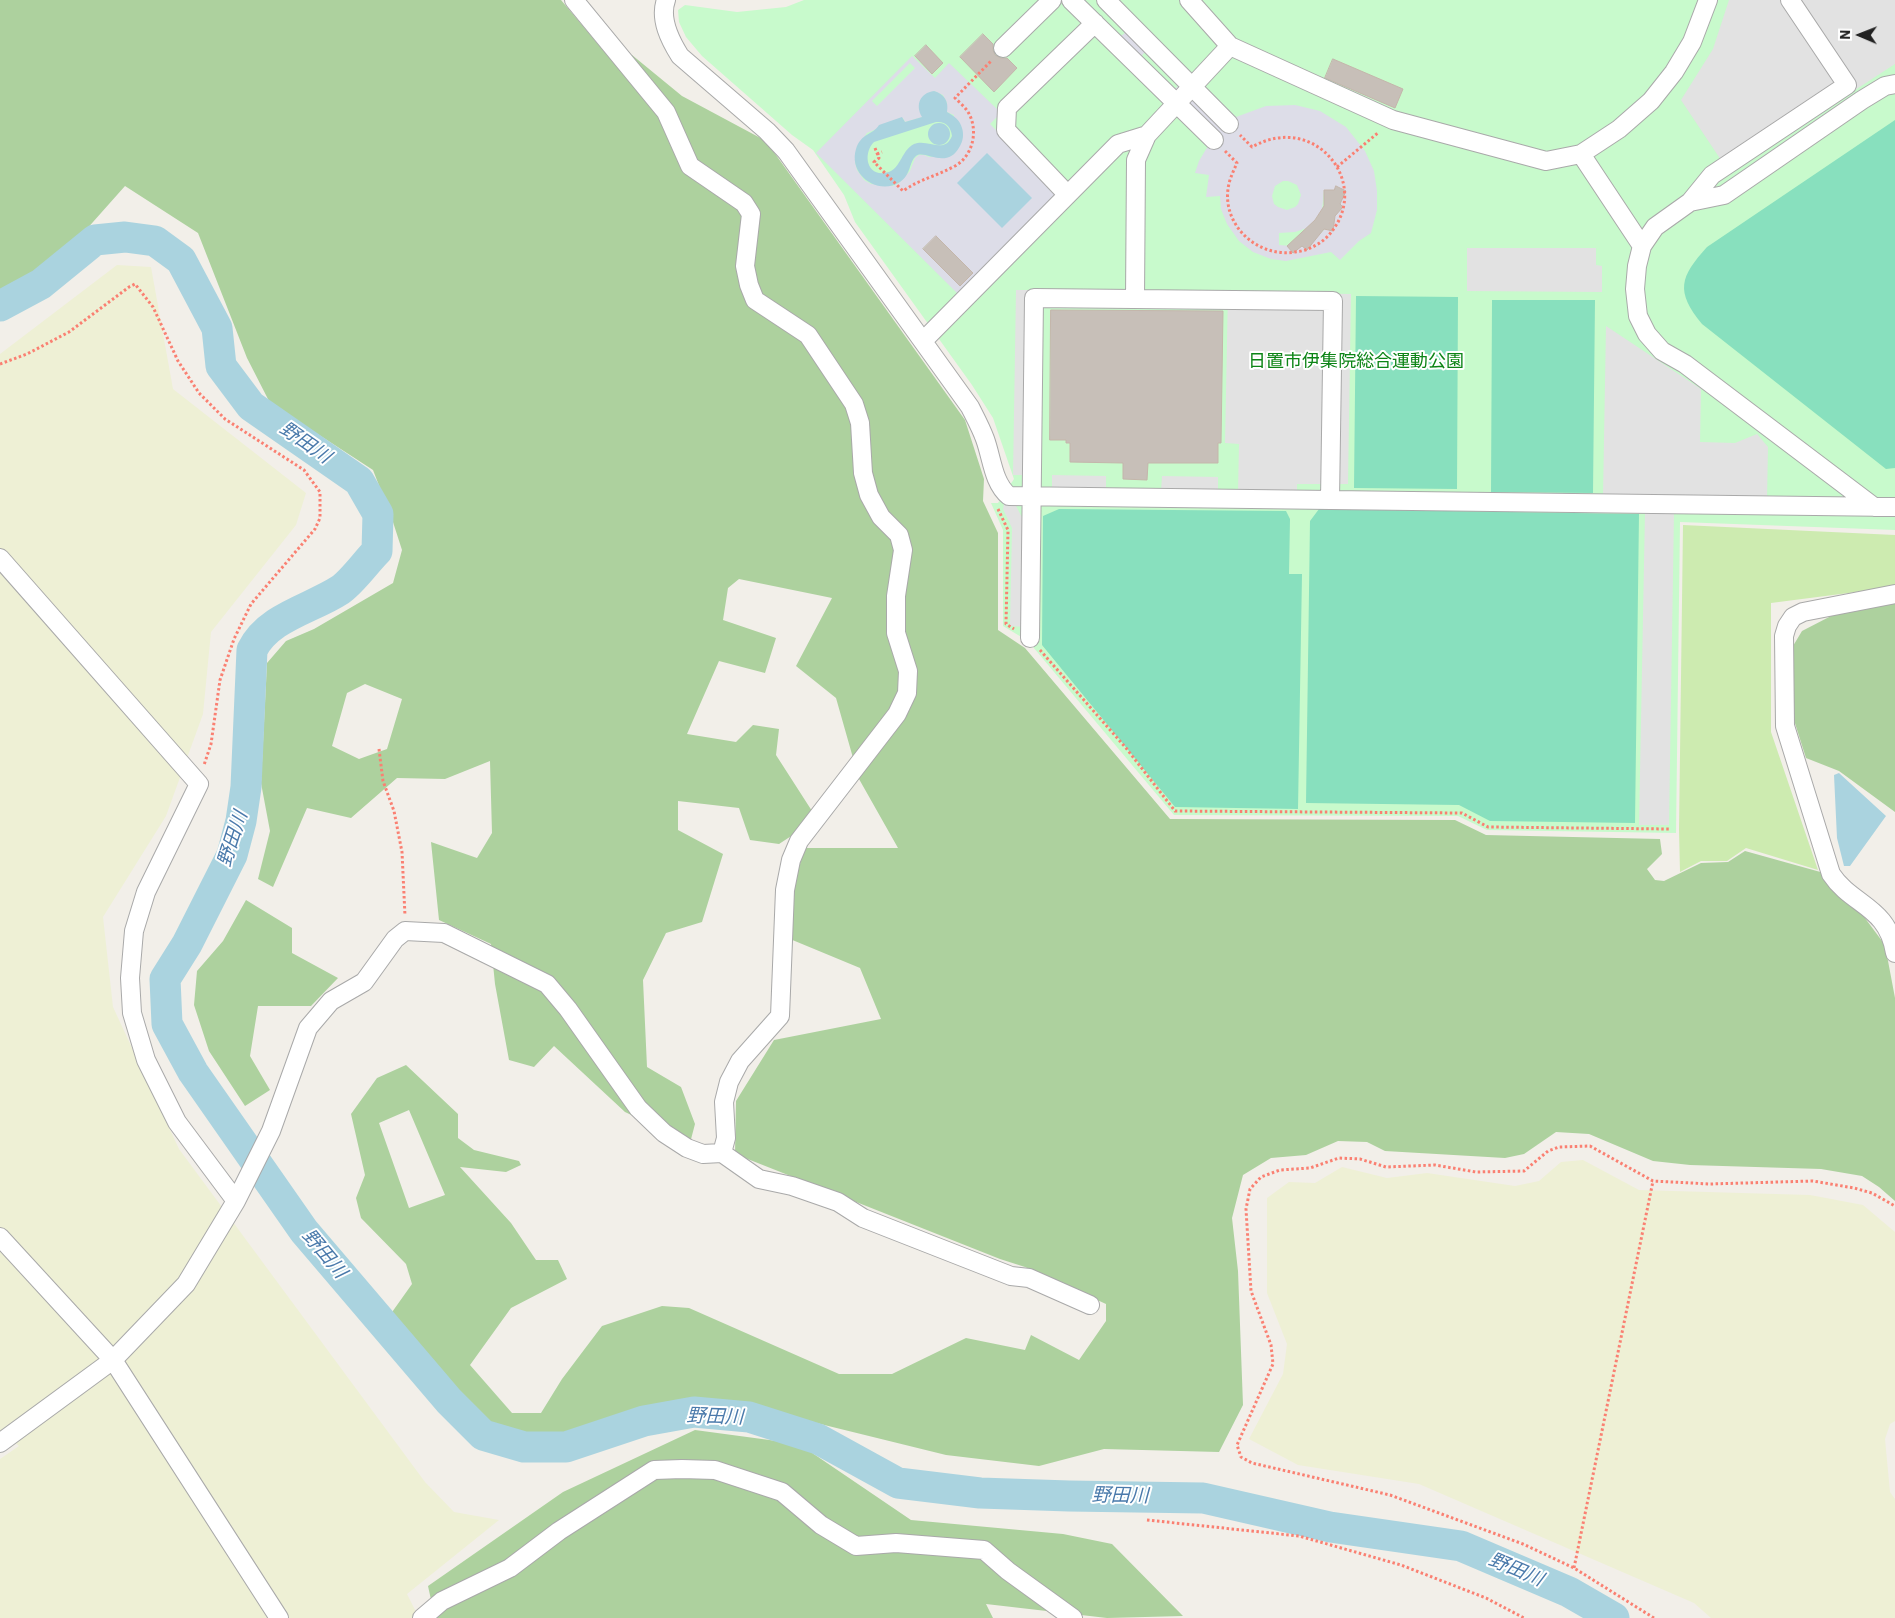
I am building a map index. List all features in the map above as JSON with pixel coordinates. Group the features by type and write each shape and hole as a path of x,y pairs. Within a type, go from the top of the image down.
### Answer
{"street":[{"path":"574,0 666,112 690,166 744,203 751,214 746,266 749,285 755,300 808,335 854,404 860,423 863,473 868,495 881,517 899,535 903,550 896,596 896,633 908,671 907,693 897,714 799,842 791,860 785,890 780,1016 740,1061 730,1082 724,1102 726,1138 722,1153"},
{"path":"666,0 664,6 665,22 671,41 680,56 767,131 786,151 970,407 984,438 997,480 1002,490 1009,496 1895,507"},
{"path":"1003,48 1052,0"},
{"path":"1071,0 1214,140"},
{"path":"1106,0 1230,124"},
{"path":"1189,0 1230,46 1393,120 1546,161 1581,154 1619,129 1651,101 1674,72 1692,42 1708,0"},
{"path":"1790,0 1847,85 1712,175 1690,202 1655,227 1642,246 1637,266 1635,289 1638,316 1647,334 1662,351 1685,364 1874,507"},
{"path":"1068,194 1006,130 1007,108 1095,24"},
{"path":"1134,299 1136,160 1147,135 1230,46"},
{"path":"1690,202 1724,195 1862,100 1885,86 1895,84"},
{"path":"923,341 1118,144 1147,135"},
{"path":"1581,154 1642,246"},
{"path":"1030,638 1034,298 1332,302 1330,500"},
{"path":"0,558 199,784 146,892 134,931 130,978 132,1013 146,1060 176,1122 240,1194"},
{"path":"1895,594 1818,609 1793,617 1787,626 1784,636 1783,652 1784,726 1831,874 1842,888 1874,910 1883,921 1894,943 1895,953"},
{"path":"0,1443 112,1360 186,1284 240,1194 271,1131 308,1028 331,1001 364,982 395,939 405,931 444,933 547,984 568,1009 638,1108 664,1133 687,1148 703,1154 722,1153 760,1179 792,1186 838,1202 863,1218 1011,1276 1029,1278 1090,1305"},
{"path":"0,1237 112,1360 279,1618"},
{"path":"422,1618 442,1601 510,1568 559,1531 654,1470 682,1469 715,1470 782,1492 821,1526 856,1546 896,1543 984,1550 1073,1618"}],"path":[{"path":"875,148 879,158 874,162 903,191 914,183 956,166 971,148 974,139 974,129 968,112 955,98 1003,48"},
{"path":"1337,167 1393,120"},
{"path":"1214,140 1237,164 1231,176 1228,190 1231,214 1236,225 1252,243 1272,252 1286,254 1302,251 1314,246 1333,230 1341,213 1344,192 1337,167 1331,157 1311,142 1298,138 1271,138 1252,147 1230,124"},
{"path":"877,154 882,152"},
{"path":"0,364 27,354 69,332 135,284 153,307 178,362 199,393 225,420 304,470 320,492 320,518 314,529 251,604 234,639 220,680 211,744 199,784"},
{"path":"1007,494 998,509 1008,530 1006,624 1030,638 1126,748 1175,811 1462,813 1488,827 1670,829"},
{"path":"379,749 383,782 394,811 402,852 405,931"},
{"path":"1654,1618 1574,1568 1522,1544 1390,1495 1252,1463 1241,1457 1237,1445 1273,1364 1271,1346 1251,1291 1246,1209 1250,1189 1261,1177 1280,1170 1310,1168 1339,1158 1360,1159 1386,1167 1435,1164 1476,1172 1524,1171 1548,1151 1559,1147 1590,1146 1653,1180 1710,1184 1813,1181 1872,1193 1895,1206"},
{"path":"1574,1568 1653,1180"},
{"path":"1147,1520 1299,1536 1401,1565 1486,1598 1524,1618"}],"green space":[{"path":"0,0 561,0 609,57 632,55 682,96 766,141 965,420 984,479 983,501 998,533 998,630 1025,648 1170,819 1455,820 1486,835 1660,839 1662,854 1647,869 1655,880 1664,881 1701,863 1728,862 1745,851 1824,873 1856,906 1885,945 1895,998 1895,1201 1862,1176 1821,1169 1690,1165 1653,1161 1589,1134 1556,1132 1524,1154 1505,1158 1385,1151 1367,1142 1338,1141 1306,1155 1271,1158 1243,1175 1232,1218 1238,1271 1243,1405 1219,1452 1104,1449 1039,1466 946,1455 800,1419 691,1399 564,1438 488,1428 390,1315 412,1284 406,1264 361,1218 356,1198 365,1175 351,1114 377,1078 406,1065 458,1114 458,1138 474,1150 519,1161 521,1165 506,1172 460,1167 511,1223 536,1260 558,1260 567,1279 511,1308 470,1365 512,1413 541,1413 562,1379 602,1326 662,1306 689,1308 839,1374 892,1374 966,1338 1025,1350 1031,1335 1079,1360 1106,1321 1106,1304 1025,1267 1000,1259 735,1154 736,1101 774,1040 881,1019 860,968 790,939 794,883 805,848 898,848 859,779 836,698 796,666 832,598 739,579 728,588 723,620 776,638 765,673 719,661 687,734 736,742 753,725 779,729 776,755 812,811 805,827 779,844 750,840 739,808 678,801 678,830 723,854 702,922 666,933 643,980 647,1067 681,1087 695,1124 690,1143 625,1112 554,1046 534,1067 509,1060 495,984 491,944 439,920 431,842 477,858 492,833 490,761 445,779 397,778 351,818 307,808 273,887 258,879 270,831 261,783 267,663 286,641 314,629 393,583 402,550 373,470 270,403 247,358 198,233 125,186 53,267 0,311","holes":["365,684 402,699 387,749 359,759 332,746 347,693","409,1110 445,1195 409,1208 379,1123"]},
{"name":"日置市伊集院総合運動公園","path":"804,0 1895,0 1895,530 1680,522 1676,833 1487,830 1458,816 1174,815 1028,641 1003,626 1003,530 991,503 998,503 1014,479 993,418 972,385 855,222 844,195 813,150 792,135 702,56 686,37 679,22 678,10 685,5 737,12 786,7"},
{"path":"1895,120 1895,468 1886,469 1702,324 1688,302 1684,284 1691,267 1707,247"},
{"path":"117,265 151,267 173,389 306,493 296,525 211,632 203,714 166,816 103,917 113,1007 179,1149 425,1482 454,1512 499,1520 407,1594 419,1618 0,1618 0,1459 19,1446 0,1430 0,354"},
{"path":"1356,296 1458,297 1457,489 1354,488"},
{"path":"1492,300 1595,300 1593,493 1491,492"},
{"path":"1059,509 1286,511 1290,519 1289,574 1302,574 1298,809 1175,807 1042,645 1043,516"},
{"path":"1319,509 1639,514 1635,823 1490,821 1459,805 1306,803 1310,521"},
{"path":"1683,525 1895,535 1895,587 1771,603 1771,732 1818,870 1746,848 1727,861 1701,861 1680,872"},
{"path":"1895,601 1895,812 1839,771 1806,758 1793,717 1790,651 1802,631 1833,615"},
{"path":"246,900 292,928 292,953 338,978 311,1006 258,1006 250,1056 270,1090 245,1106 209,1051 194,1005 197,971 223,941"},
{"path":"1583,1160 1639,1190 1810,1195 1863,1205 1895,1232 1895,1421 1890,1424 1885,1439 1890,1492 1895,1499 1895,1618 1711,1618 1694,1603 1419,1484 1298,1465 1249,1439 1283,1374 1287,1344 1267,1293 1267,1198 1289,1182 1315,1183 1342,1167 1387,1178 1427,1173 1515,1186 1539,1181 1561,1162"},
{"path":"695,1430 799,1444 911,1520 1063,1534 1112,1544 1183,1616 1107,1618 986,1604 993,1618 435,1618 428,1586 563,1492"}],"shaded area":[{"path":"1060,0 1085,0 1120,36 1124,34 1126,29 1117,0 1236,117 1266,106 1295,105 1320,111 1346,127 1365,151 1374,171 1377,210 1371,233 1359,241 1340,260 1331,252 1286,261 1271,259 1253,252 1239,241 1227,224 1221,209 1220,196 1206,197 1209,175 1195,173 1199,161 1208,146","holes":["1146,51 1179,85 1177,87 1174,89 1141,58","1283,181 1297,185 1301,195 1298,204 1287,210 1274,204 1272,196 1275,186","1324,190 1337,190 1329,224 1321,233 1312,240 1291,246 1279,245 1279,233 1295,232 1307,228 1322,210"]},
{"path":"1729,0 1895,0 1895,64 1729,172 1681,100 1713,49"},
{"path":"912,56 935,78 949,63 998,110 998,116 990,124 1057,191 1056,201 958,294 816,153","holes":["910,63 915,68 877,106 872,101","934,91 943,95 947,103 947,112 954,115 953,155 929,157 919,155 915,158 910,171 899,183 893,186 871,184 864,180 857,170 855,162 857,147 867,133 903,118 905,122 923,117","936,236 973,273 967,279","929,243 966,280 960,286 923,249"]},
{"path":"1467,248 1596,248 1596,265 1602,266 1602,292 1467,291"},
{"path":"1016,290 1029,290 1025,475 1013,475"},
{"path":"1228,292 1351,294 1348,484 1297,484 1297,493 1238,493 1239,444 1225,443"},
{"path":"1606,326 1701,389 1700,442 1735,443 1757,434 1768,447 1767,499 1603,496"},
{"path":"1052,475 1106,476 1106,491 1052,489"},
{"path":"1162,476 1218,477 1218,492 1161,491"},
{"path":"1004,504 1015,504 1027,527 1025,627 1010,626 1012,528 1003,509"},
{"path":"1645,512 1674,512 1669,825 1639,825"}],"water":[{"path":"934,91 943,96 947,104 947,112 960,123 963,135 960,146 949,157 916,156 904,179 900,182 891,186 874,185 861,175 856,167 855,158 858,144 879,125 902,117 905,122 922,117 919,108 920,100 929,92","holes":["936,122 943,122 949,127 952,136 949,142 940,145 914,144 909,147 890,172 878,173 870,167 868,152 874,142"]},
{"path":"939,123 947,126 950,134 947,142 939,145 931,142 928,134 931,126"},
{"path":"987,153 1032,198 1002,228 957,183"},
{"path":"1839,773 1886,816 1850,866 1844,866 1837,838 1834,775"}],"building":[{"path":"983,34 993,44 995,55 1007,58 1017,68 994,92 960,57"},
{"path":"926,45 943,63 932,74 915,56"},
{"path":"1333,59 1403,89 1395,108 1325,78"},
{"path":"1336,186 1346,191 1340,204 1343,207 1335,216 1333,231 1324,229 1307,250 1302,246 1293,253 1287,246 1315,220 1324,206 1324,190 1334,190"},
{"path":"936,236 973,273 960,286 923,249"},
{"path":"1051,310 1223,311 1221,443 1218,443 1218,463 1148,463 1147,480 1123,479 1123,463 1070,462 1070,443 1066,443 1066,440 1050,440"}],"waterway":[{"name":"野田川","path":"0,306 41,284 95,240 125,237 155,241 181,260 217,328 221,366 251,406 359,481 378,514 377,551 354,577 329,597 291,615 268,629 252,650 246,787 241,821 232,855 187,944 165,979 167,1024 193,1072 304,1231 449,1401 483,1435 524,1447 566,1447 644,1421 694,1412 749,1417 818,1439 898,1483 980,1493 1203,1498 1330,1527 1461,1546 1569,1592 1614,1618"}]}
